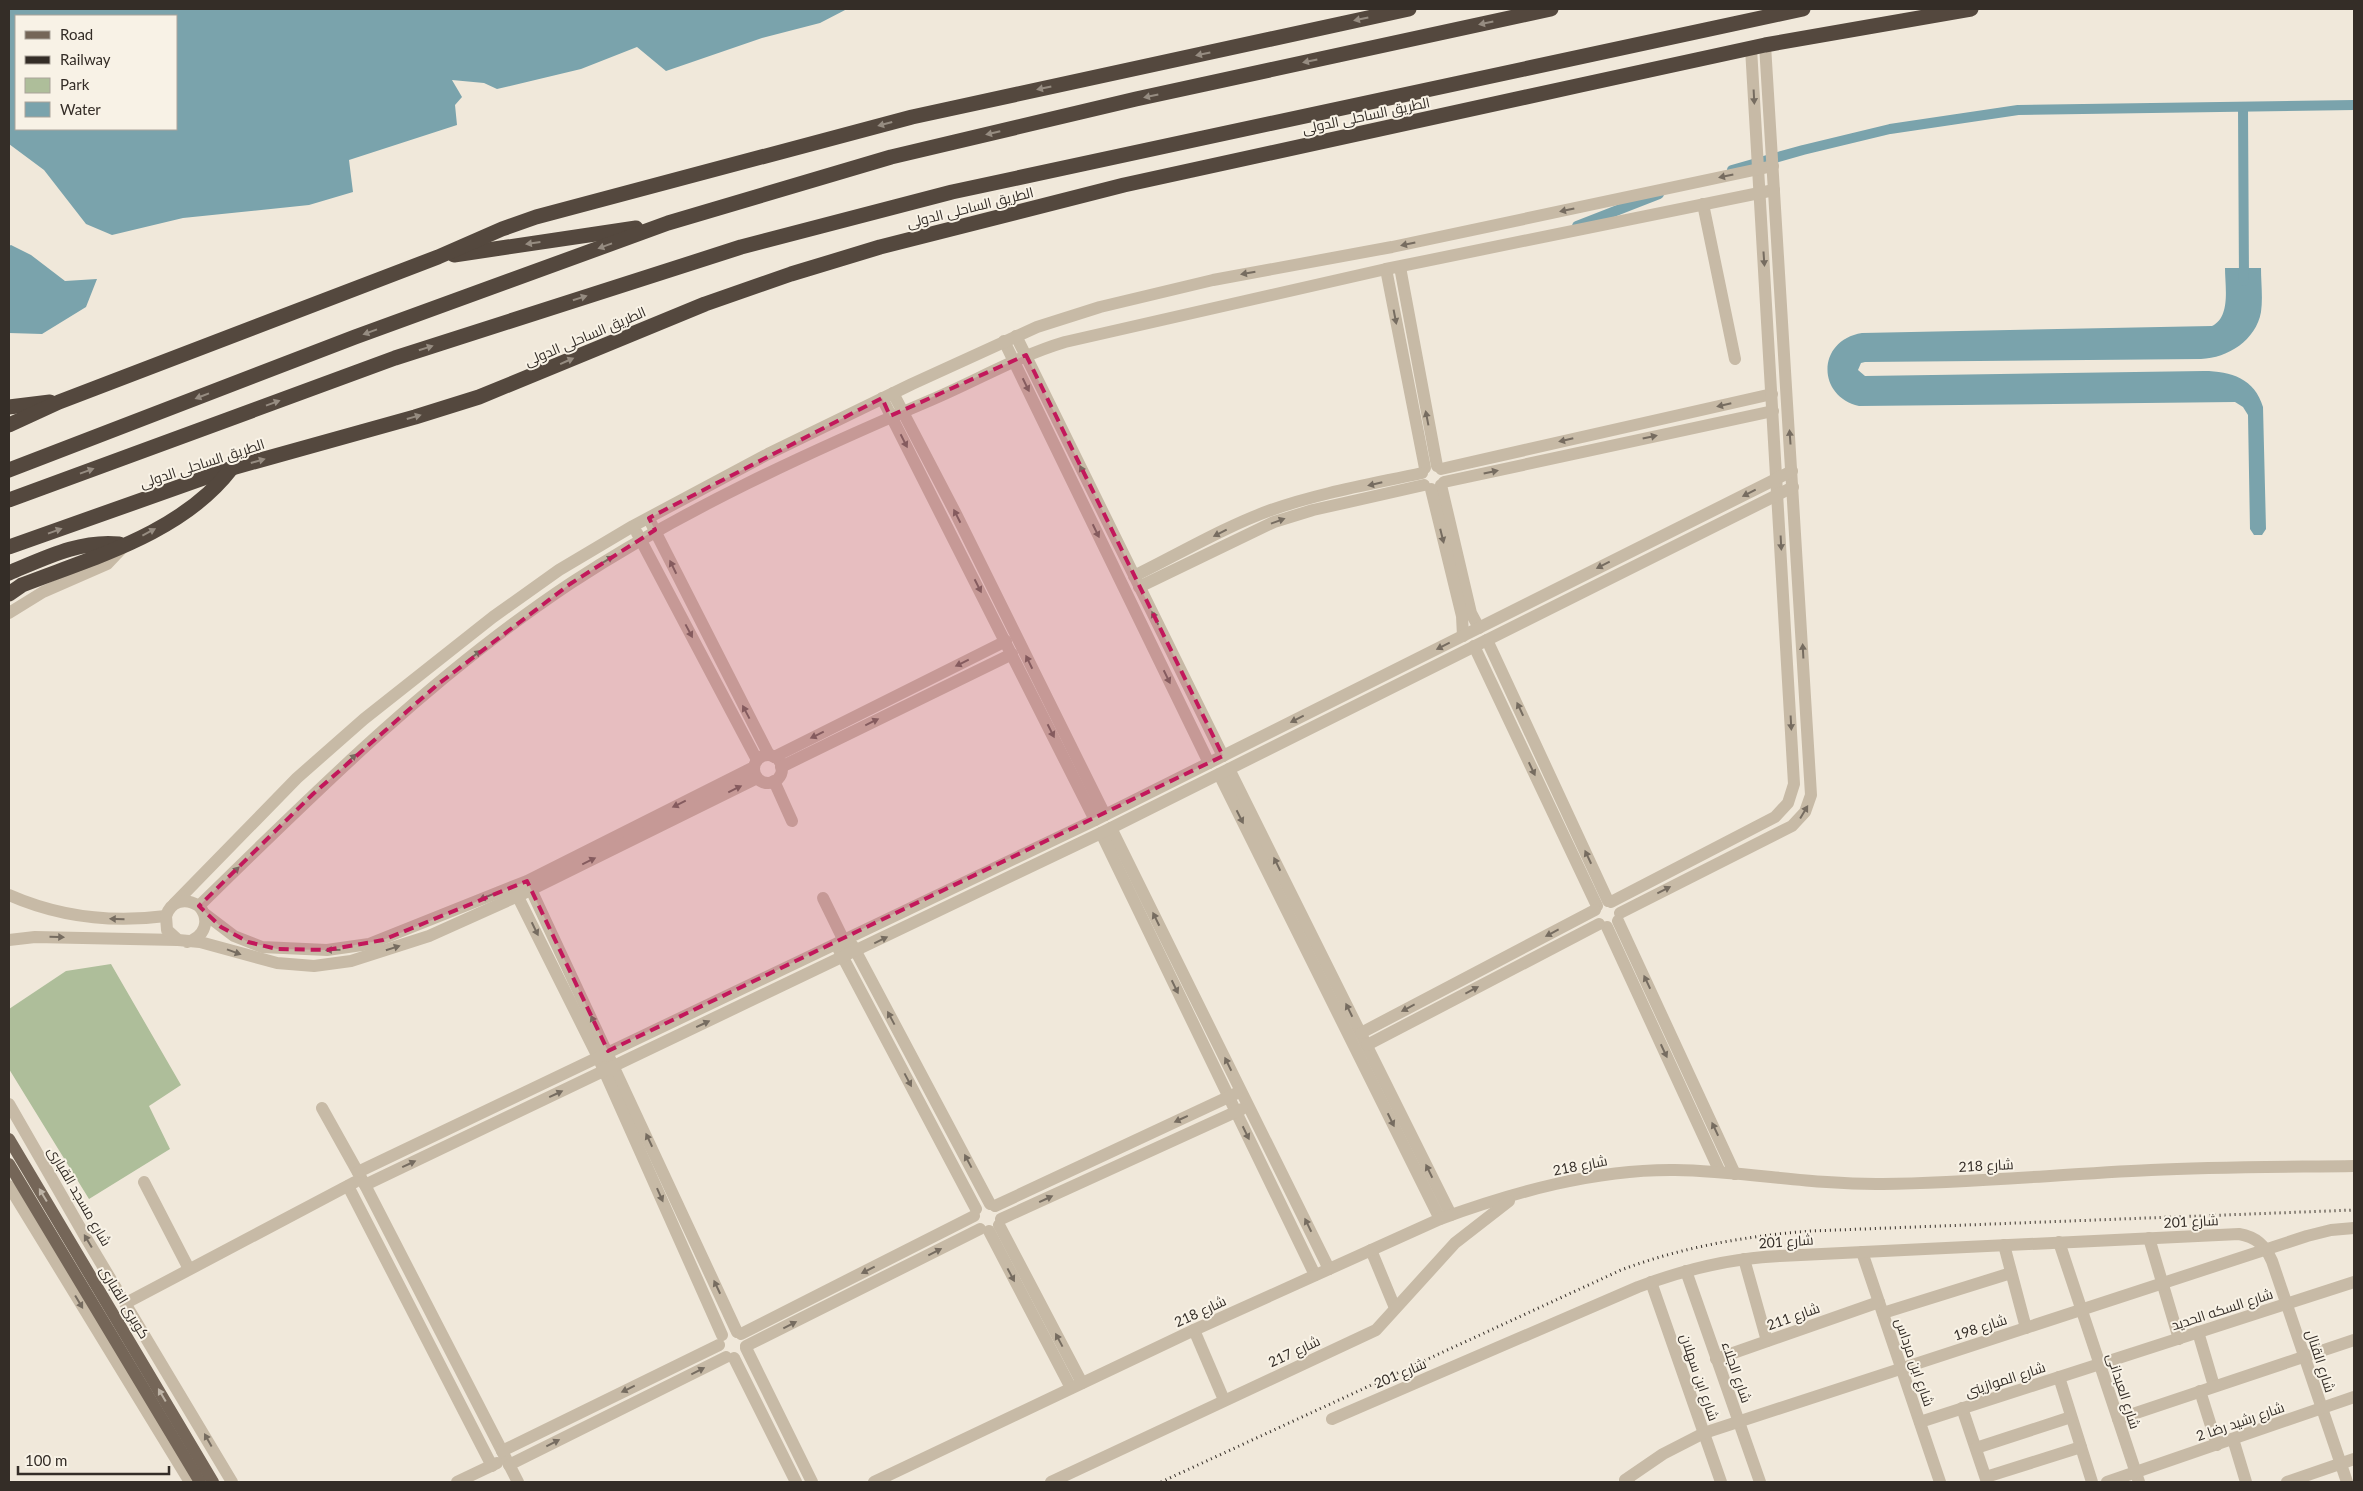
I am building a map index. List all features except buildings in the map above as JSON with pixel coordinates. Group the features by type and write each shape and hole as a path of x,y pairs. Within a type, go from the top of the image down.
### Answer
{"highway":[{"path":"9,425 60,402 438,257 494,232 536,217 912,117 1409,9"},
{"path":"9,470 355,337 668,224 891,157 1136,99 1551,9"},
{"name":"الطريق الساحلى الدولى","path":"9,500 395,358 741,247 952,192 1803,9"},
{"name":"الطريق الساحلى الدولى","path":"9,547 232,468 416,417 479,396 705,304 791,274 880,247 1124,185 1758,47 1972,9"},
{"path":"438,257 668,224"},
{"path":"9,407 32,403 60,402"},
{"path":"9,594 22,585 125,545 194,506 212,491 232,468"},
{"path":"9,573 84,545 125,545"}],"main road":[{"name":"كوبرى القبارى","path":"9,1139 213,1482"},
{"name":"كوبرى القبارى","path":"9,1164 200,1482"}],"street":[{"path":"1366,1045 1611,921 1792,826 1800,820 1809,804 1811,795 1773,166 1758,47"},
{"path":"1361,1033 1603,905 1775,817 1782,811 1792,794 1794,784 1758,169 1758,47"},
{"path":"202,910 206,921 203,932 199,937 183,941 167,930 166,916 174,904 297,778 364,719 492,618 559,570 633,526 783,446 887,395 1010,338 1079,313 1212,280 1392,247 1773,166"},
{"path":"202,910 313,794 377,735 496,638 570,584 655,530 736,488 896,414 1020,358 1086,337 1386,269 1774,190"},
{"path":"1703,204 1735,359"},
{"path":"1400,267 1433,477 1471,613 1478,628"},
{"path":"1386,269 1433,477 1462,616 1463,636"},
{"path":"1010,338 1137,582 1223,756"},
{"path":"1020,358 1209,763"},
{"path":"1433,477 1772,394"},
{"path":"887,395 1012,654 1100,818"},
{"path":"1137,582 1242,522 1271,510 1312,498 1433,477 1773,411"},
{"path":"896,414 956,514 1100,818"},
{"path":"126,1303 362,1178 603,1054 1100,818 1792,471"},
{"path":"362,1178 610,1068 850,955 1106,830 1793,487"},
{"path":"649,518 765,764 765,782 774,781 792,821"},
{"path":"633,526 765,764"},
{"path":"9,614 43,592 107,564 125,545"},
{"path":"1522,606 1525,621"},
{"path":"1488,640 1603,905"},
{"path":"174,904 184,901 202,910 234,936 277,949 342,949 396,936 529,885 1006,641"},
{"path":"1474,646 1603,905"},
{"path":"765,764 1012,654"},
{"path":"1224,771 1446,1217"},
{"path":"297,778 313,794"},
{"path":"1106,830 1202,1028 1229,1097 1315,1275"},
{"path":"529,885 603,1054"},
{"path":"9,940 35,937 183,941 205,943 277,963 326,966 351,961 429,936 515,891"},
{"path":"515,891 603,1054 812,1482"},
{"path":"9,895 56,911 92,918 129,920 166,916"},
{"path":"823,898 975,1213 975,1224 992,1226"},
{"path":"1603,905 1619,908 1611,921"},
{"path":"1603,905 1595,918 1611,921"},
{"path":"1611,921 1720,1172"},
{"path":"1611,921 1735,1174"},
{"path":"850,955 993,1205 1000,1212 992,1226"},
{"path":"1320,963 1361,1033 1380,1085"},
{"path":"1202,1028 1241,1091 1329,1269"},
{"path":"610,1068 720,1340 722,1353 730,1357 796,1482"},
{"path":"457,1482 492,1466 720,1340 728,1332 739,1333 975,1213 983,1205 993,1205 1241,1091"},
{"name":"شارع مسجد القبارى","path":"9,1104 232,1482"},
{"path":"506,1458 730,1357 741,1355 746,1348 992,1226 1248,1106"},
{"path":"322,1108 362,1178 518,1482"},
{"name":"شارع 218","path":"874,1482 1194,1330 1446,1217 1553,1186 1621,1173 1674,1170 1720,1172 1870,1185 2153,1170 2354,1166"},
{"path":"144,1182 189,1269"},
{"path":"9,1186 190,1482"},
{"path":"348,1186 492,1466"},
{"name":"شارع 217","path":"1051,1482 1376,1330 1467,1232 1515,1196"},
{"path":"992,1226 1076,1385"},
{"name":"شارع 198","path":"1627,1481 1669,1450 1704,1433 1738,1421 2319,1232 2354,1228"},
{"name":"شارع 201","path":"1332,1419 1651,1282 1686,1272 1744,1260 2004,1244 2239,1234 2254,1239 2267,1250"},
{"path":"2149,1238 2179,1338"},
{"name":"شارع العبدانى","path":"2058,1242 2137,1477"},
{"path":"2004,1244 2026,1328"},
{"path":"1371,1250 1395,1308"},
{"name":"شارع القنال","path":"2267,1250 2347,1482"},
{"name":"شارع ابن مرداس","path":"1862,1252 1940,1482"},
{"path":"1744,1260 1767,1342"},
{"name":"شارع الجلاء","path":"1686,1272 1760,1482"},
{"name":"شارع 211","path":"1716,1359 1881,1307 2011,1273"},
{"name":"شارع ابن سهلان","path":"1651,1282 1721,1482"},
{"name":"شارع السكه الحديد","path":"2100,1364 2354,1282"},
{"path":"1194,1330 1224,1400"},
{"path":"2198,1332 2214,1386"},
{"path":"2118,1419 2354,1340"},
{"name":"شارع الموازينى","path":"1920,1422 2100,1364"},
{"path":"2059,1377 2092,1482"},
{"path":"2200,1391 2217,1445"},
{"name":"شارع رشيد رضا 2","path":"2107,1482 2137,1477 2233,1439 2354,1397"},
{"path":"1962,1408 1986,1480 2081,1447"},
{"path":"1976,1448 2071,1416"},
{"path":"2233,1439 2246,1482"},
{"path":"2295,1481 2354,1459"}],"highlighted area":[{"path":"1026,355 1223,756 608,1051 527,881 383,940 327,950 277,949 248,942 221,927 199,906 313,794 437,685 570,584 655,530 649,518 882,398 890,416"}],"green space":[{"path":"111,964 181,1085 149,1106 170,1149 89,1199 9,1069 9,1009 66,971"}],"water":[{"path":"9,9 847,9 820,23 762,38 666,71 637,47 581,69 497,89 484,83 452,80 462,97 455,105 457,125 349,160 353,192 309,205 183,218 112,235 86,224 44,170 9,144"},
{"path":"11,245 31,255 65,281 97,279 86,307 42,334 9,333 9,246"},
{"path":"2225,268 2261,268 2261,312 2258,322 2247,339 2231,351 2211,358 1865,362 1861,363 1858,370 1865,376 2214,371 2241,378 2254,390 2263,407 2266,529 2262,535 2254,535 2250,529 2248,415 2243,407 2235,402 1859,406 1845,400 1835,391 1829,380 1827,368 1836,346 1847,338 1862,333 2212,326 2222,316 2226,300"}],"waterway":[{"path":"1732,170 1803,150 1890,129 2018,110 2354,105"},
{"path":"2243,107 2244,281"},
{"path":"1577,226 1659,194"}],"railway":[{"path":"1161,1482 1621,1270 1691,1249 1738,1239 1811,1231 2354,1210"}]}
